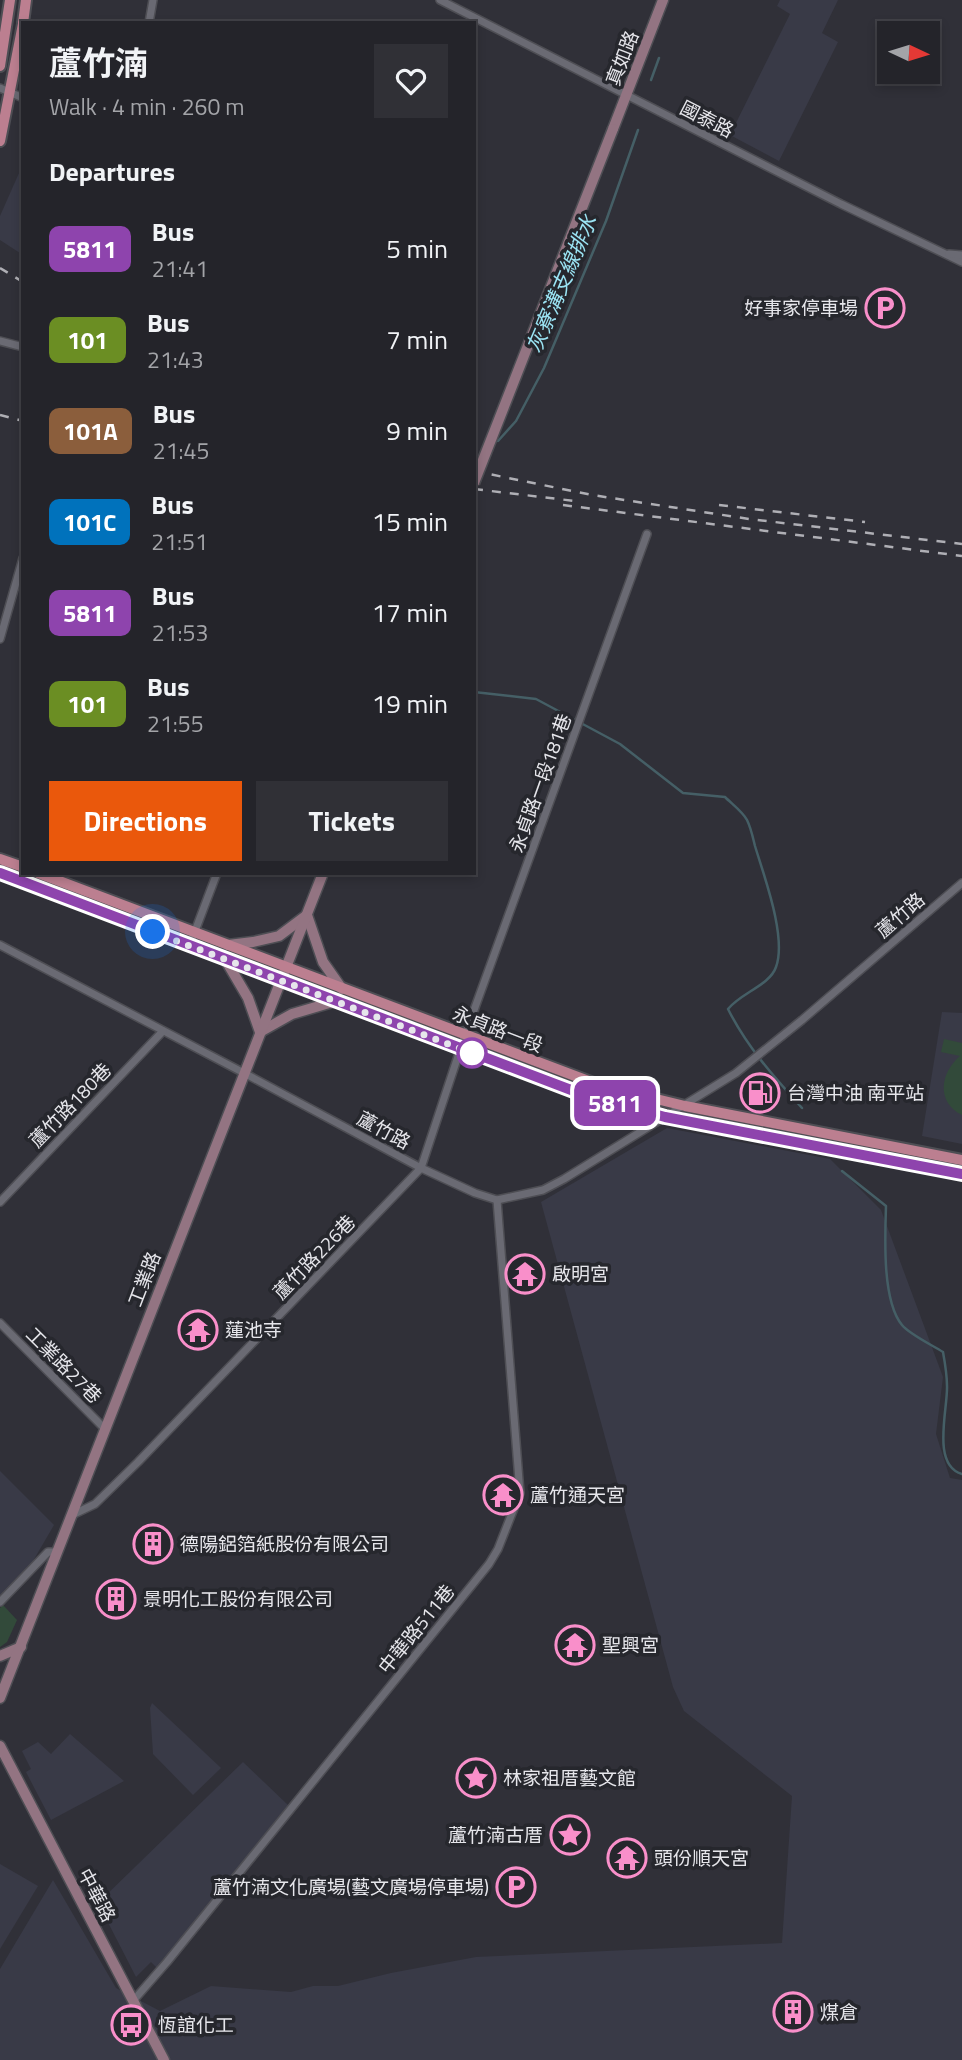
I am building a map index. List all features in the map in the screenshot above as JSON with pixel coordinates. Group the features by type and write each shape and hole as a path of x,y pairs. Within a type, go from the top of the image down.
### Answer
{"main road":[{"path":"0,66 10,0"},
{"path":"23,21 26,0"},
{"path":"0,141 5,90 21,30"},
{"path":"0,859 21,866"},
{"name":"永貞路一段","path":"0,873 336,1001 588,1082 685,1106 962,1160"},
{"name":"永貞路一段","path":"43,875 342,989 579,1093 665,1117 962,1174"}],"street":[{"path":"149,21 153,0"},
{"name":"國泰路","path":"440,0 962,262"},
{"name":"真如路","path":"476,478 663,0"},
{"path":"5,90 21,97"},
{"path":"944,253 962,255"},
{"path":"0,341 21,346"},
{"name":"永貞路一段181巷","path":"463,1042 647,534"},
{"path":"0,639 21,565"},
{"path":"189,947 216,875"},
{"name":"工業路","path":"0,1698 322,875"},
{"name":"蘆竹路","path":"685,1106 763,1052 962,883"},
{"path":"228,945 279,936 307,915 323,962 342,989"},
{"name":"蘆竹路","path":"0,945 421,1168 497,1200"},
{"path":"225,959 248,998 260,1032 292,1014 336,1001"},
{"name":"蘆竹路180巷","path":"0,1202 163,1031"},
{"name":"蘆竹路226巷","path":"72,1515 95,1504 130,1470 421,1168 463,1042"},
{"path":"497,1200 542,1190 564,1180 685,1106"},
{"name":"中華路511巷","path":"133,2001 176,1952 489,1564 498,1549 520,1493 497,1200"},
{"name":"工業路27巷","path":"0,1323 105,1429"},
{"path":"0,1602 48,1552 58,1552"},
{"path":"0,1656 20,1647"},
{"name":"中華路","path":"0,1746 164,2060"}],"shaded area":[{"path":"780,0 838,0 822,33 838,42 779,161 730,135 790,14 777,6"},
{"path":"21,169 21,254 0,240 0,216"},
{"path":"942,1012 962,1013 962,1144 922,1136"},
{"path":"667,1128 830,1159 881,1210 943,1377 936,1434 950,1478 962,1480 962,2060 0,2060 0,1969 53,1880 116,1988 160,2011 211,1986 291,1992 313,1986 338,1986 476,1957 782,1943 792,1796 684,1711 673,1687 541,1202"},
{"path":"0,1471 54,1525 33,1561 0,1595"},
{"path":"152,1703 221,1768 193,1795 153,1754"},
{"path":"70,1734 124,1781 51,1820 26,1772 31,1769 22,1751 38,1742 51,1754"},
{"path":"243,1762 288,1805 157,1968 151,1962 136,1977 98,1903"},
{"path":"0,1864 38,1886 0,1949"}],"green space":[{"path":"944,1039 962,1043 962,1115 948,1103 945,1095 948,1071 960,1056 941,1052"},
{"path":"3,1605 17,1620 7,1642 0,1647 0,1608"}],"waterway":[{"name":"灰寮溝支線排水","path":"651,80 659,58"},
{"name":"灰寮溝支線排水","path":"498,441 516,421 544,368 606,221 638,130"},
{"name":"灰寮溝支線排水","path":"476,692 536,699 620,744 683,793 725,797 743,814 751,830 773,906 779,954 776,967 768,979 728,1009 752,1049 802,1108"},
{"path":"842,1171 886,1206 886,1268 891,1301 905,1328 943,1352 947,1386 944,1448 952,1469 962,1474"}],"railway":[{"path":"0,268 21,281"},
{"path":"0,415 21,420"},
{"path":"476,471 592,495 749,519 962,544"},
{"path":"476,489 575,501"},
{"path":"563,505 962,556"},
{"path":"719,505 865,522"}],"bus line":[{"name":"5811","path":"0,873 579,1093 665,1117 962,1174"}],"place":[{"name":"好事家停車場","path":"885,308"},
{"name":"台灣中油 南平站","path":"760,1093"},
{"name":"啟明宮","path":"525,1274"},
{"name":"蓮池寺","path":"198,1330"},
{"name":"蘆竹通天宮","path":"503,1495"},
{"name":"德陽鋁箔紙股份有限公司","path":"153,1544"},
{"name":"景明化工股份有限公司","path":"116,1599"},
{"name":"聖興宮","path":"575,1645"},
{"name":"林家祖厝藝文館","path":"476,1778"},
{"name":"蘆竹湳古厝","path":"570,1835"},
{"name":"頭份順天宮","path":"627,1858"},
{"name":"蘆竹湳文化廣場(藝文廣場停車場)","path":"516,1887"},
{"name":"煤倉","path":"793,2012"},
{"name":"恆誼化工","path":"131,2025"}],"route":[{"path":"153,932 472,1053"}]}
